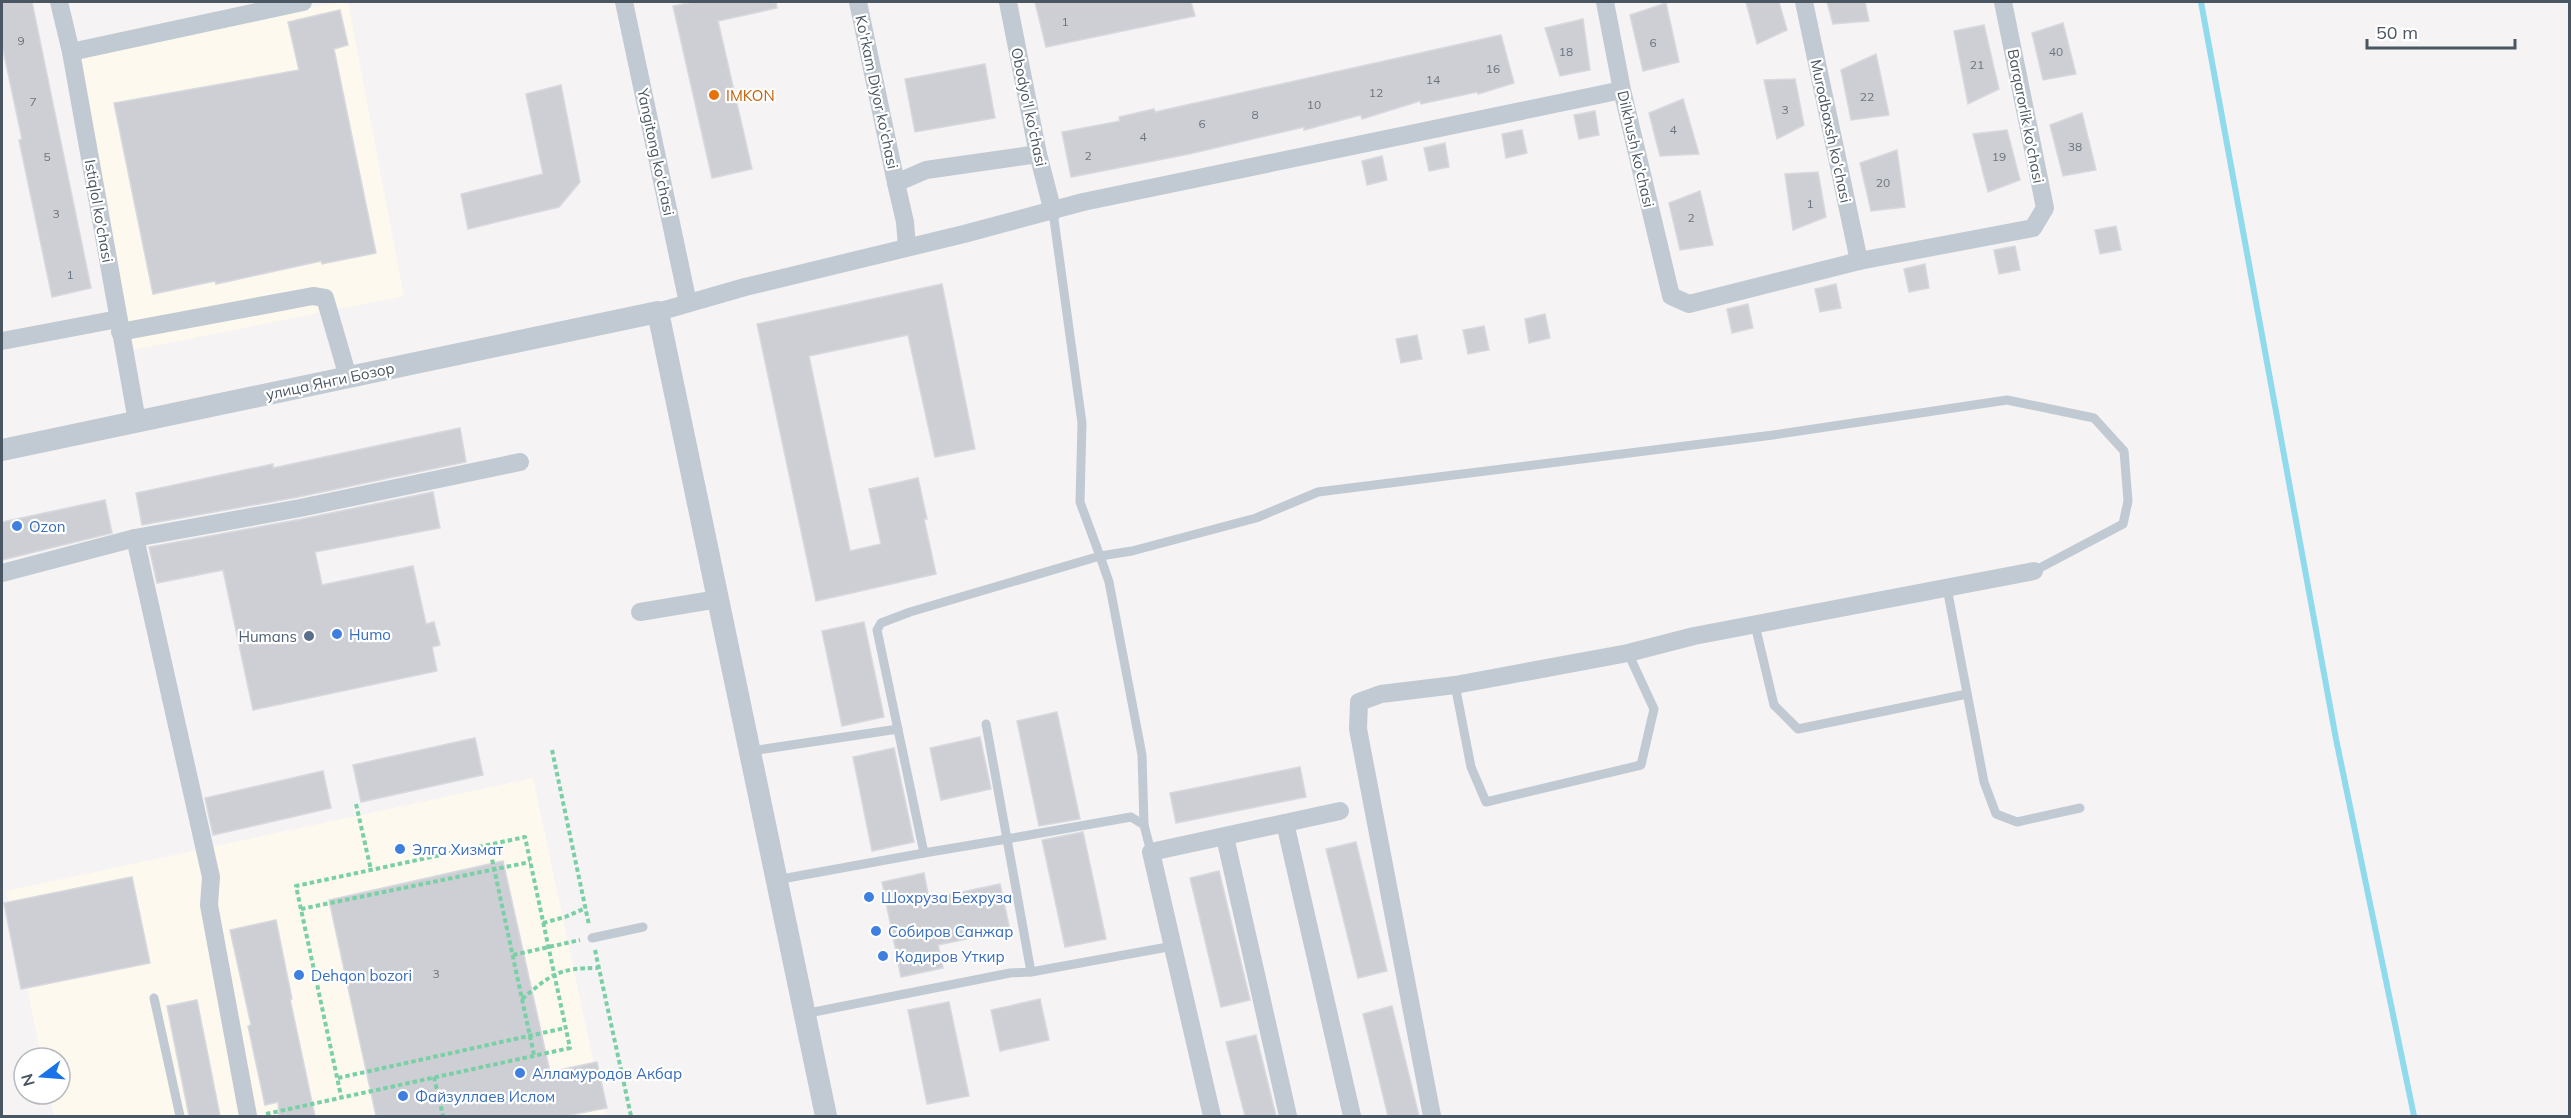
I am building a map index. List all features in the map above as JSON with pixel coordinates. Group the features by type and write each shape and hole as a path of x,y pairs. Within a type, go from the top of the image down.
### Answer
{"street":[{"name":"Istiqlol ko'chasi","path":"59,2 71,52 137,421"},
{"path":"71,52 303,2"},
{"name":"Yangitong ko'chasi","path":"624,2 688,303"},
{"name":"Ko'rkam Diyor ko'chasi","path":"858,2 905,222 907,248"},
{"name":"Obodyo'l ko'chasi","path":"1008,2 1038,154 1053,212"},
{"name":"Dilkhush ko'chasi","path":"1605,2 1622,90 1671,296 1689,304 1859,261"},
{"name":"Murodbaxsh ko'chasi","path":"1804,2 1859,261"},
{"name":"Barqarorlik ko'chasi","path":"1859,261 2033,228 2045,208 2003,2"},
{"path":"825,1116 658,312 745,287 1053,212 1083,202 1622,90"},
{"path":"896,183 926,170 1038,154"},
{"path":"2,341 119,326 313,296 324,298 348,377"},
{"name":"улица Янги Бозор","path":"2,450 658,312"},
{"path":"2,573 135,538 300,508 520,462"},
{"path":"135,538 211,877 209,905 248,1116"},
{"path":"1432,1116 1358,729 1359,702 1381,694 1455,685 1628,653 1694,636 2034,572"},
{"path":"640,612 718,600"},
{"path":"1212,1116 1152,852 1340,811"},
{"path":"1285,823 1352,1116"},
{"path":"1225,837 1288,1116"}],"lane":[{"path":"1053,212 1082,423 1080,502 1109,582 1142,755 1144,825 1152,852"},
{"path":"924,854 877,630 881,623 910,612 1100,556 1256,518 1318,492 1773,435 2007,400 2094,418 2124,451 2128,501 2122,524 2034,572"},
{"path":"1947,588 1984,782 1996,814 2017,822 2080,808"},
{"path":"1755,625 1774,705 1798,729 1968,694"},
{"path":"1455,685 1471,767 1486,802 1641,765 1654,709 1628,653"},
{"path":"986,724 1031,972"},
{"path":"748,751 898,729"},
{"path":"776,880 1131,817 1144,825"},
{"path":"592,938 643,927"},
{"path":"804,1014 1010,973 1031,972 1173,945"},
{"path":"154,998 180,1116"}],"path":[{"path":"552,750 631,1116"},
{"path":"356,804 371,870"},
{"path":"255,1116 570,1048 525,837 296,886 341,1096"},
{"path":"489,845 534,1055"},
{"path":"301,909 530,862"},
{"path":"543,922 565,917 586,908"},
{"path":"513,955 592,938"},
{"path":"522,999 554,973 576,968 598,968"},
{"path":"338,1078 565,1028"},
{"path":"434,1077 443,1116"}],"shaded area":[{"path":"348,2 404,296 132,350 79,56"},
{"name":"Dehqon bozori","path":"533,778 605,1115 54,1116 52,1106 72,1106 72,1046 39,1046 6,891"}],"building":[{"path":"2,2 32,2 91,288 52,297 19,140 22,139 2,45"},
{"name":"IMKON","path":"693,2 776,2 777,8 718,21 752,169 712,178 673,6"},
{"path":"1035,2 1191,2 1195,16 1046,47"},
{"path":"1746,2 1779,2 1787,30 1757,44"},
{"path":"1827,2 1865,2 1869,21 1833,24"},
{"path":"1666,3 1679,62 1643,71 1630,15"},
{"path":"340,10 348,45 334,49 376,253 322,264 321,261 216,284 215,281 153,294 114,103 299,70 288,22"},
{"path":"1583,19 1590,70 1560,76 1545,28"},
{"path":"2063,23 2076,74 2043,80 2032,33"},
{"path":"1984,25 1999,89 1968,104 1954,31"},
{"path":"1501,35 1514,83 1478,94 1477,92 1421,104 1420,101 1362,119 1361,115 1304,130 1304,127 1189,154 1071,177 1062,132 1120,121 1119,117 1154,109 1155,112"},
{"path":"1876,54 1889,115 1851,120 1841,70"},
{"path":"985,64 995,118 915,132 905,79"},
{"path":"1795,79 1804,125 1777,139 1764,80"},
{"path":"561,85 580,182 559,207 468,229 461,194 543,174 526,94"},
{"path":"1683,99 1699,154 1660,156 1649,113"},
{"path":"1595,111 1599,135 1579,139 1574,115"},
{"path":"2082,113 2096,170 2063,176 2050,125"},
{"path":"1522,130 1527,153 1506,158 1502,134"},
{"path":"2007,130 2020,180 1988,192 1973,134"},
{"path":"1445,143 1449,167 1429,171 1424,148"},
{"path":"1897,150 1905,207 1871,211 1860,163"},
{"path":"1382,156 1387,180 1367,185 1362,161"},
{"path":"1818,172 1826,217 1793,230 1785,174"},
{"path":"1700,191 1713,245 1680,250 1669,203"},
{"path":"2116,226 2121,250 2100,254 2095,230"},
{"path":"2015,246 2020,270 1999,274 1994,250"},
{"path":"1925,264 1929,288 1909,292 1904,269"},
{"path":"942,284 975,449 935,457 908,335 809,356 850,551 881,544 869,489 918,478 936,574 816,601 757,324"},
{"path":"1836,284 1841,308 1820,312 1815,289"},
{"path":"1748,304 1753,328 1732,333 1727,309"},
{"path":"1545,314 1550,338 1529,343 1525,319"},
{"path":"1484,326 1489,350 1468,354 1463,330"},
{"path":"1417,335 1422,359 1401,363 1396,339"},
{"path":"460,428 466,462 298,497 142,525 136,493 273,464 273,468"},
{"name":"Humo","path":"433,492 440,528 315,552 322,585 413,566 426,624 434,622 440,645 432,647 437,671 253,710 223,570 157,583 149,547"},
{"path":"105,500 112,533 2,560 2,522"},
{"path":"864,622 884,717 842,726 822,631"},
{"path":"1057,712 1080,819 1039,826 1017,721"},
{"path":"980,737 991,789 941,800 930,748"},
{"path":"475,738 483,775 361,802 353,765"},
{"path":"894,748 914,842 872,851 853,757"},
{"path":"1300,767 1306,797 1176,823 1170,793"},
{"path":"323,771 331,808 213,835 205,798"},
{"path":"1083,832 1106,939 1065,947 1042,840"},
{"path":"1356,842 1387,971 1358,978 1326,849"},
{"path":"503,861 550,1072 597,1062 607,1108 565,1116 376,1116 329,900"},
{"path":"1219,871 1250,1000 1221,1007 1190,878"},
{"path":"924,873 929,899 1000,884 1010,930 938,945 943,968 901,977 882,882"},
{"path":"132,877 150,963 21,989 4,903"},
{"path":"276,920 315,1116 279,1116 278,1102 265,1105 248,1026 251,1025 230,930"},
{"path":"1040,999 1049,1040 1000,1051 991,1010"},
{"path":"197,1000 220,1116 189,1116 167,1006"},
{"path":"949,1002 969,1096 927,1104 908,1010"},
{"path":"1392,1006 1419,1116 1388,1116 1363,1014"},
{"path":"1256,1035 1276,1116 1245,1116 1226,1042"}],"waterway":[{"path":"2201,2 2336,739 2414,1116"}],"place":[{"name":"IMKON","path":"714,95"},
{"name":"Ozon","path":"17,526"},
{"name":"Humo","path":"337,634"},
{"name":"Humans","path":"309,636"},
{"name":"Элга Хизмат","path":"400,849"},
{"name":"Шохруза Бехруза","path":"869,897"},
{"name":"Собиров Санжар","path":"876,931"},
{"name":"Кодиров Уткир","path":"883,956"},
{"name":"Dehqon bozori","path":"299,975"},
{"name":"Алламуродов Акбар","path":"520,1073"},
{"name":"Файзуллаев Ислом","path":"403,1096"}]}
